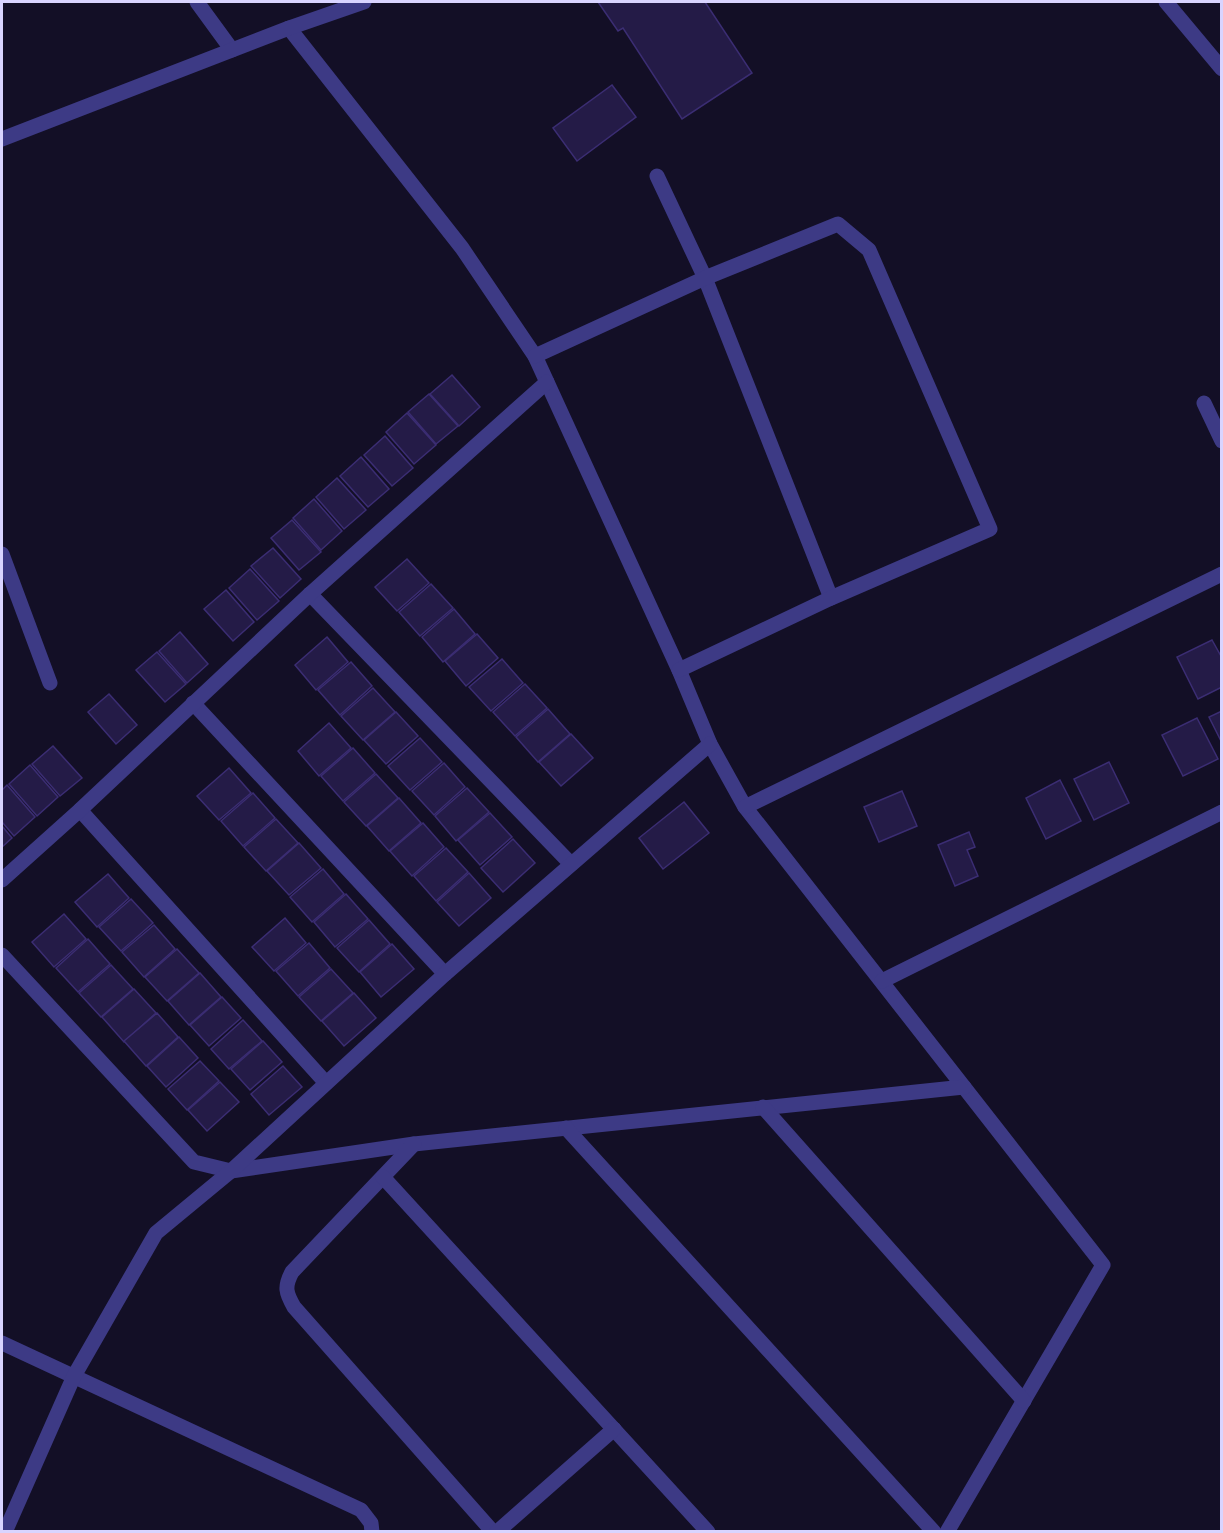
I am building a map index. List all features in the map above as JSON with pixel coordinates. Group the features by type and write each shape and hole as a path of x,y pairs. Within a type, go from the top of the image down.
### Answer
{"street":[{"path":"197,2 232,50"},
{"path":"2,139 289,28 364,2"},
{"path":"1166,2 1221,69"},
{"path":"289,28 462,248 535,356 679,670 710,744 745,807 1103,1265 947,1532"},
{"path":"657,176 705,278 831,598"},
{"path":"535,356 705,278 838,224 868,250 990,529 831,598 679,670"},
{"path":"2,880 310,594 547,382"},
{"path":"1204,403 1221,441"},
{"path":"2,554 50,683"},
{"path":"745,807 1221,574"},
{"path":"310,594 571,864"},
{"path":"193,703 445,974"},
{"path":"5,1532 74,1376 156,1233 231,1171 445,974 710,744"},
{"path":"80,810 326,1083"},
{"path":"882,981 1221,812"},
{"path":"2,956 194,1162 231,1171 414,1144 964,1087"},
{"path":"764,1107 1024,1401"},
{"path":"566,1128 934,1532"},
{"path":"414,1144 292,1272 287,1282 287,1290 294,1307 495,1532 614,1429"},
{"path":"383,1177 708,1532"},
{"path":"2,1343 361,1510 371,1523 372,1532"}],"building":[{"path":"598,2 705,2 752,73 682,119 623,28 618,31"},
{"path":"612,85 636,117 577,161 553,128"},
{"path":"452,375 480,407 459,426 430,394"},
{"path":"429,394 458,426 436,444 408,412"},
{"path":"407,413 436,445 414,464 386,432"},
{"path":"385,436 413,468 392,486 364,455"},
{"path":"361,457 389,489 368,507 340,476"},
{"path":"337,478 366,510 344,529 316,497"},
{"path":"314,499 342,531 321,550 293,518"},
{"path":"292,520 321,552 299,570 271,538"},
{"path":"273,548 301,579 280,598 251,566"},
{"path":"407,559 429,583 397,611 375,587"},
{"path":"250,569 279,601 257,620 229,588"},
{"path":"431,584 453,608 420,636 399,612"},
{"path":"226,590 254,622 233,641 204,609"},
{"path":"454,609 475,634 443,662 422,637"},
{"path":"180,632 208,664 187,683 159,651"},
{"path":"477,634 498,658 466,686 445,661"},
{"path":"327,637 348,662 316,690 295,665"},
{"path":"1212,640 1222,658 1222,687 1198,699 1177,657"},
{"path":"157,652 186,684 165,702 136,670"},
{"path":"502,659 523,683 491,711 469,687"},
{"path":"351,662 372,686 340,715 318,690"},
{"path":"525,684 547,708 515,736 493,712"},
{"path":"373,688 395,712 363,740 341,716"},
{"path":"109,694 137,725 116,744 88,712"},
{"path":"548,709 570,734 538,762 516,737"},
{"path":"1222,711 1222,743 1209,717"},
{"path":"396,712 418,736 386,764 364,740"},
{"path":"1197,718 1218,759 1183,776 1162,735"},
{"path":"329,723 351,748 319,776 298,751"},
{"path":"571,734 593,758 561,786 539,762"},
{"path":"420,738 442,762 410,790 388,766"},
{"path":"53,746 82,778 60,796 32,764"},
{"path":"353,748 375,773 343,801 321,776"},
{"path":"1109,762 1129,803 1094,820 1074,779"},
{"path":"444,763 465,787 434,815 412,791"},
{"path":"30,765 58,797 37,816 9,784"},
{"path":"229,768 251,793 219,820 197,796"},
{"path":"376,774 398,798 366,826 344,802"},
{"path":"1060,780 1081,821 1046,839 1026,798"},
{"path":"7,785 35,817 14,836 2,822 2,790"},
{"path":"467,788 489,812 456,841 435,816"},
{"path":"902,791 917,826 879,842 864,807"},
{"path":"253,793 275,818 243,846 221,821"},
{"path":"399,798 421,823 389,851 367,826"},
{"path":"684,802 709,833 663,869 639,838"},
{"path":"490,813 512,837 480,865 458,840"},
{"path":"276,819 298,843 266,871 244,847"},
{"path":"423,823 444,847 412,876 390,851"},
{"path":"2,826 12,838 2,847"},
{"path":"969,832 975,847 967,850 978,876 955,886 938,845"},
{"path":"513,839 535,863 503,892 481,868"},
{"path":"299,843 321,868 289,895 267,871"},
{"path":"446,848 468,872 436,901 414,876"},
{"path":"323,869 344,894 312,922 290,897"},
{"path":"469,873 491,898 459,926 437,902"},
{"path":"108,874 129,898 97,927 75,902"},
{"path":"346,894 368,919 335,947 314,922"},
{"path":"131,899 153,923 121,951 99,927"},
{"path":"64,914 86,939 54,967 32,942"},
{"path":"285,918 306,943 274,971 252,947"},
{"path":"369,920 390,944 359,972 337,948"},
{"path":"154,925 175,949 144,977 122,952"},
{"path":"88,939 110,964 78,992 56,968"},
{"path":"309,943 330,968 298,996 276,971"},
{"path":"392,944 414,969 381,997 360,972"},
{"path":"177,949 199,973 167,1001 145,977"},
{"path":"111,965 133,989 101,1017 79,993"},
{"path":"331,969 353,993 321,1021 299,997"},
{"path":"200,973 221,997 189,1025 168,1001"},
{"path":"134,989 156,1013 124,1042 102,1017"},
{"path":"354,993 376,1018 344,1046 322,1021"},
{"path":"222,997 241,1018 209,1046 190,1025"},
{"path":"157,1013 178,1037 146,1066 124,1041"},
{"path":"243,1020 262,1041 229,1069 211,1049"},
{"path":"179,1037 198,1058 166,1087 147,1066"},
{"path":"263,1041 282,1062 250,1090 231,1069"},
{"path":"200,1061 219,1081 187,1110 168,1089"},
{"path":"283,1066 302,1087 269,1115 251,1094"},
{"path":"220,1082 239,1102 207,1131 188,1110"}]}
